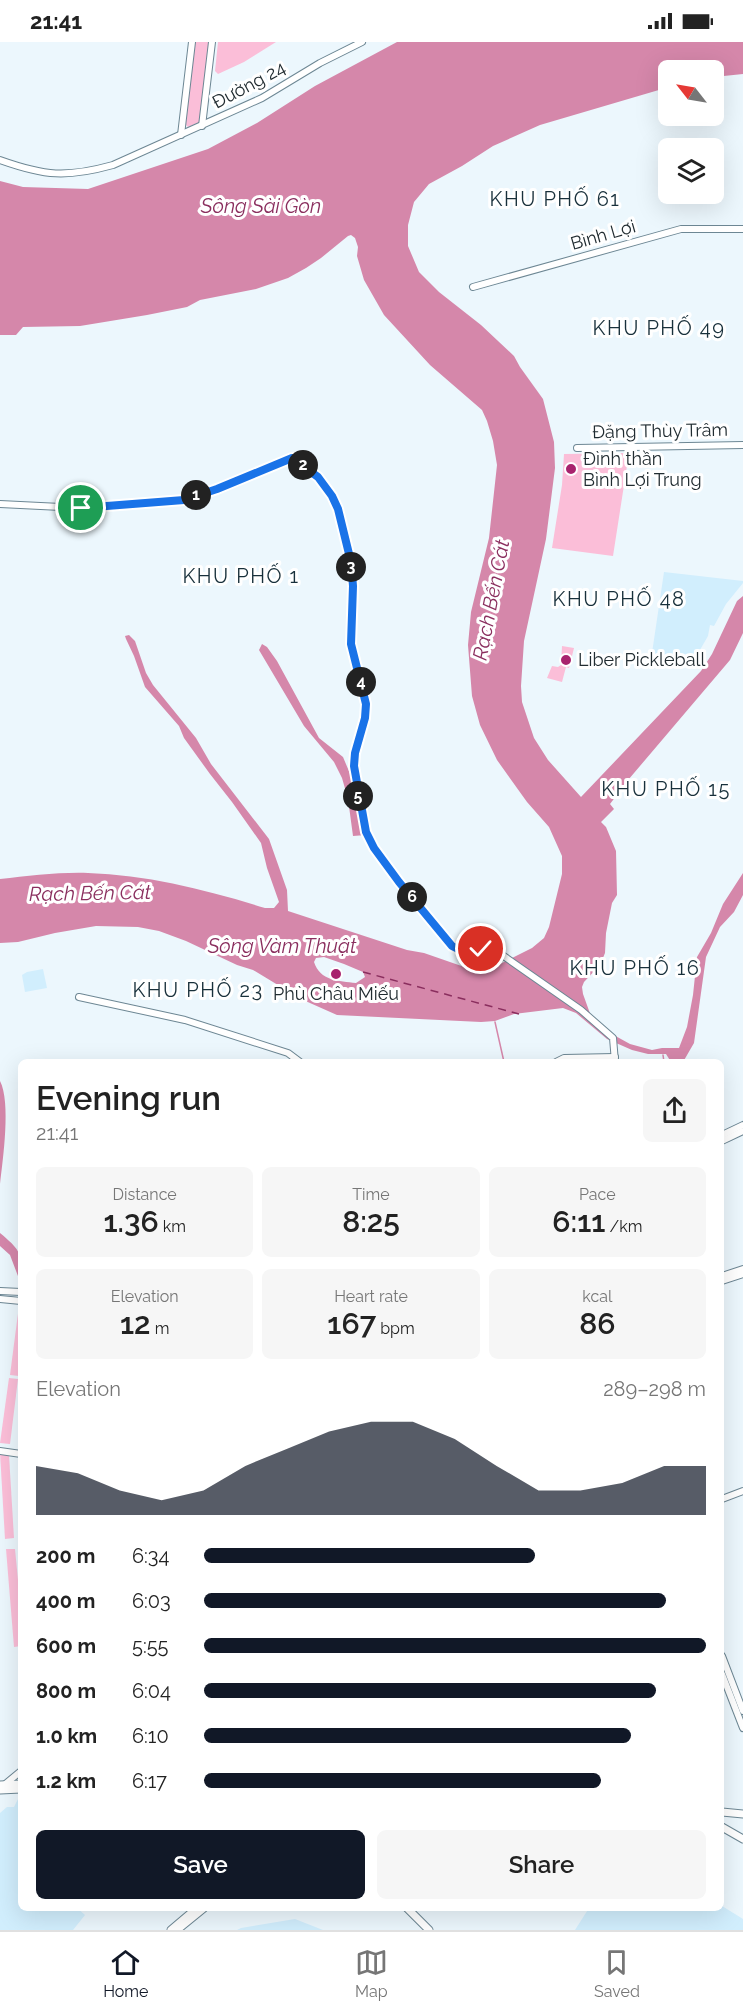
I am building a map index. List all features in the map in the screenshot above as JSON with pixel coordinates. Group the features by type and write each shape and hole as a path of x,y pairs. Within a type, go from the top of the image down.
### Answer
{"main road":[{"path":"181,135 192,42"},
{"path":"202,126 212,42"},
{"name":"Đường 24","path":"0,160 45,174 74,174 113,165 262,98 320,63 362,42"},
{"name":"Bình Lợi","path":"473,287 681,229 743,229"},
{"name":"Đặng Thùy Trâm","path":"577,448 743,445"},
{"path":"0,504 81,508 184,500 292,458 318,477 338,509 351,562 353,586 351,644 366,704 354,766 366,832 374,848 399,882 452,946 464,952 482,949 493,951 578,1013 613,1043 613,1059 562,1059"},
{"path":"79,997 199,1024 288,1053 296,1059"},
{"path":"724,1134 743,1125"},
{"path":"724,1140 743,1131"},
{"path":"724,1276 742,1272"},
{"path":"0,1291 18,1292"},
{"path":"0,1299 18,1301"},
{"path":"0,1451 18,1454"},
{"path":"724,1498 743,1491"},
{"path":"724,1661 743,1711"},
{"path":"724,1679 743,1728"},
{"path":"3,1788 18,1774"},
{"path":"3,1788 18,1778"},
{"path":"3,1788 18,1785"},
{"path":"3,1788 18,1789"},
{"path":"724,1812 743,1814"},
{"path":"724,1828 743,1839"},
{"path":"412,1911 429,1930"},
{"path":"171,1930 194,1913"},
{"path":"177,1930 194,1913"}],"shaded area":[{"path":"195,42 210,42 200,122 188,127 185,124"},
{"path":"218,42 276,42 244,62 218,74 215,71"},
{"path":"629,453 613,556 552,548 562,485 564,454"},
{"path":"664,572 743,581 726,604 714,626 710,625 708,636 693,662 655,656 652,653"},
{"name":"Liber Pickleball","path":"562,646 574,648 569,668 566,667 562,682 547,678 552,666 561,665"},
{"path":"43,969 47,988 25,992 22,975"},
{"path":"18,1313 18,1376 10,1375"},
{"path":"9,1378 18,1379 10,1444 0,1443"},
{"path":"0,1453 9,1455 14,1538 5,1539"},
{"path":"6,1549 15,1549 18,1580 18,1646 14,1647"},
{"path":"18,1799 18,1911 80,1911 85,1915 73,1930 0,1930 0,1813 7,1807 14,1807"},
{"path":"724,1907 743,1919 743,1930 575,1930 587,1911 724,1911"},
{"path":"295,1919 323,1930 237,1930 241,1928"}],"water":[{"path":"397,42 743,42 743,74 724,76 724,60 658,60 658,90 540,125 493,146 429,184 414,202 408,225 408,246 419,272 514,356 543,399 554,442 555,468 546,539 524,641 522,702 534,738 548,760 581,797 701,671 712,654 737,601 743,596 743,633 730,660 623,786 620,785 619,792 610,804 614,809 601,822 606,827 616,851 617,895 612,903 605,953 600,965 582,987 592,1019 601,1028 630,1044 652,1050 679,1048 687,1027 697,957 711,933 723,904 743,873 743,895 734,912 720,927 706,957 694,1043 685,1059 669,1059 666,1054 648,1054 632,1050 607,1039 576,1013 563,1008 514,1014 495,1021 481,1022 337,1015 301,999 253,970 186,941 159,931 138,927 96,926 18,942 0,943 0,879 66,873 110,874 177,884 265,908 274,908 279,902 261,843 184,738 179,726 145,687 125,636 129,635 135,641 146,673 153,685 196,738 211,764 269,839 287,890 288,911 407,950 484,972 532,948 544,938 549,927 562,874 562,856 549,827 527,802 497,760 480,725 472,696 468,645 471,612 489,538 497,465 493,441 482,410 430,365 384,315 364,280 357,256 358,247 355,238 348,236 306,268 288,278 256,289 200,300 187,307 147,315 80,326 23,327 16,335 0,335 0,181 23,187 88,189 208,149 257,123 315,86","holes":["324,957 363,972 365,977 356,983 331,979 321,973 314,962 316,958"]},
{"path":"262,644 277,661 319,738 343,757 356,788 366,835 353,836 348,799 342,778 334,762 304,726 259,650"},
{"path":"0,1081 6,1116 0,1184"},
{"path":"0,1233 18,1252 18,1276 10,1255 0,1246"}],"waterway":[{"path":"495,1022 503,1059"},
{"path":"663,1055 664,1059"}],"ferry route":[{"path":"363,972 519,1014"}],"place":[{"name":"Đình thần Bình Lợi Trung","path":"571,469"},
{"name":"Liber Pickleball","path":"566,660"},
{"name":"Phù Châu Miếu","path":"336,974"}],"district":[{"name":"KHU PHỐ 61","path":"555,199"},
{"name":"KHU PHỐ 49","path":"659,328"},
{"name":"KHU PHỐ 1","path":"241,576"},
{"name":"KHU PHỐ 48","path":"619,599"},
{"name":"KHU PHỐ 15","path":"666,789"},
{"name":"KHU PHỐ 16","path":"635,968"},
{"name":"KHU PHỐ 23","path":"198,990"}],"route":[{"path":"81,508 184,500 292,458 318,477 332,496 338,509 351,562 353,579 351,644 366,697 365,718 355,753 354,766 368,838 399,882 452,946 460,952 481,949"}],"water label":[{"name":"Sông Sài Gòn","path":"261,206"},
{"name":"Rạch Bến Cát","path":"491,600"},
{"name":"Rạch Bến Cát","path":"90,893"},
{"name":"Sông Vàm Thuật","path":"282,946"}]}
